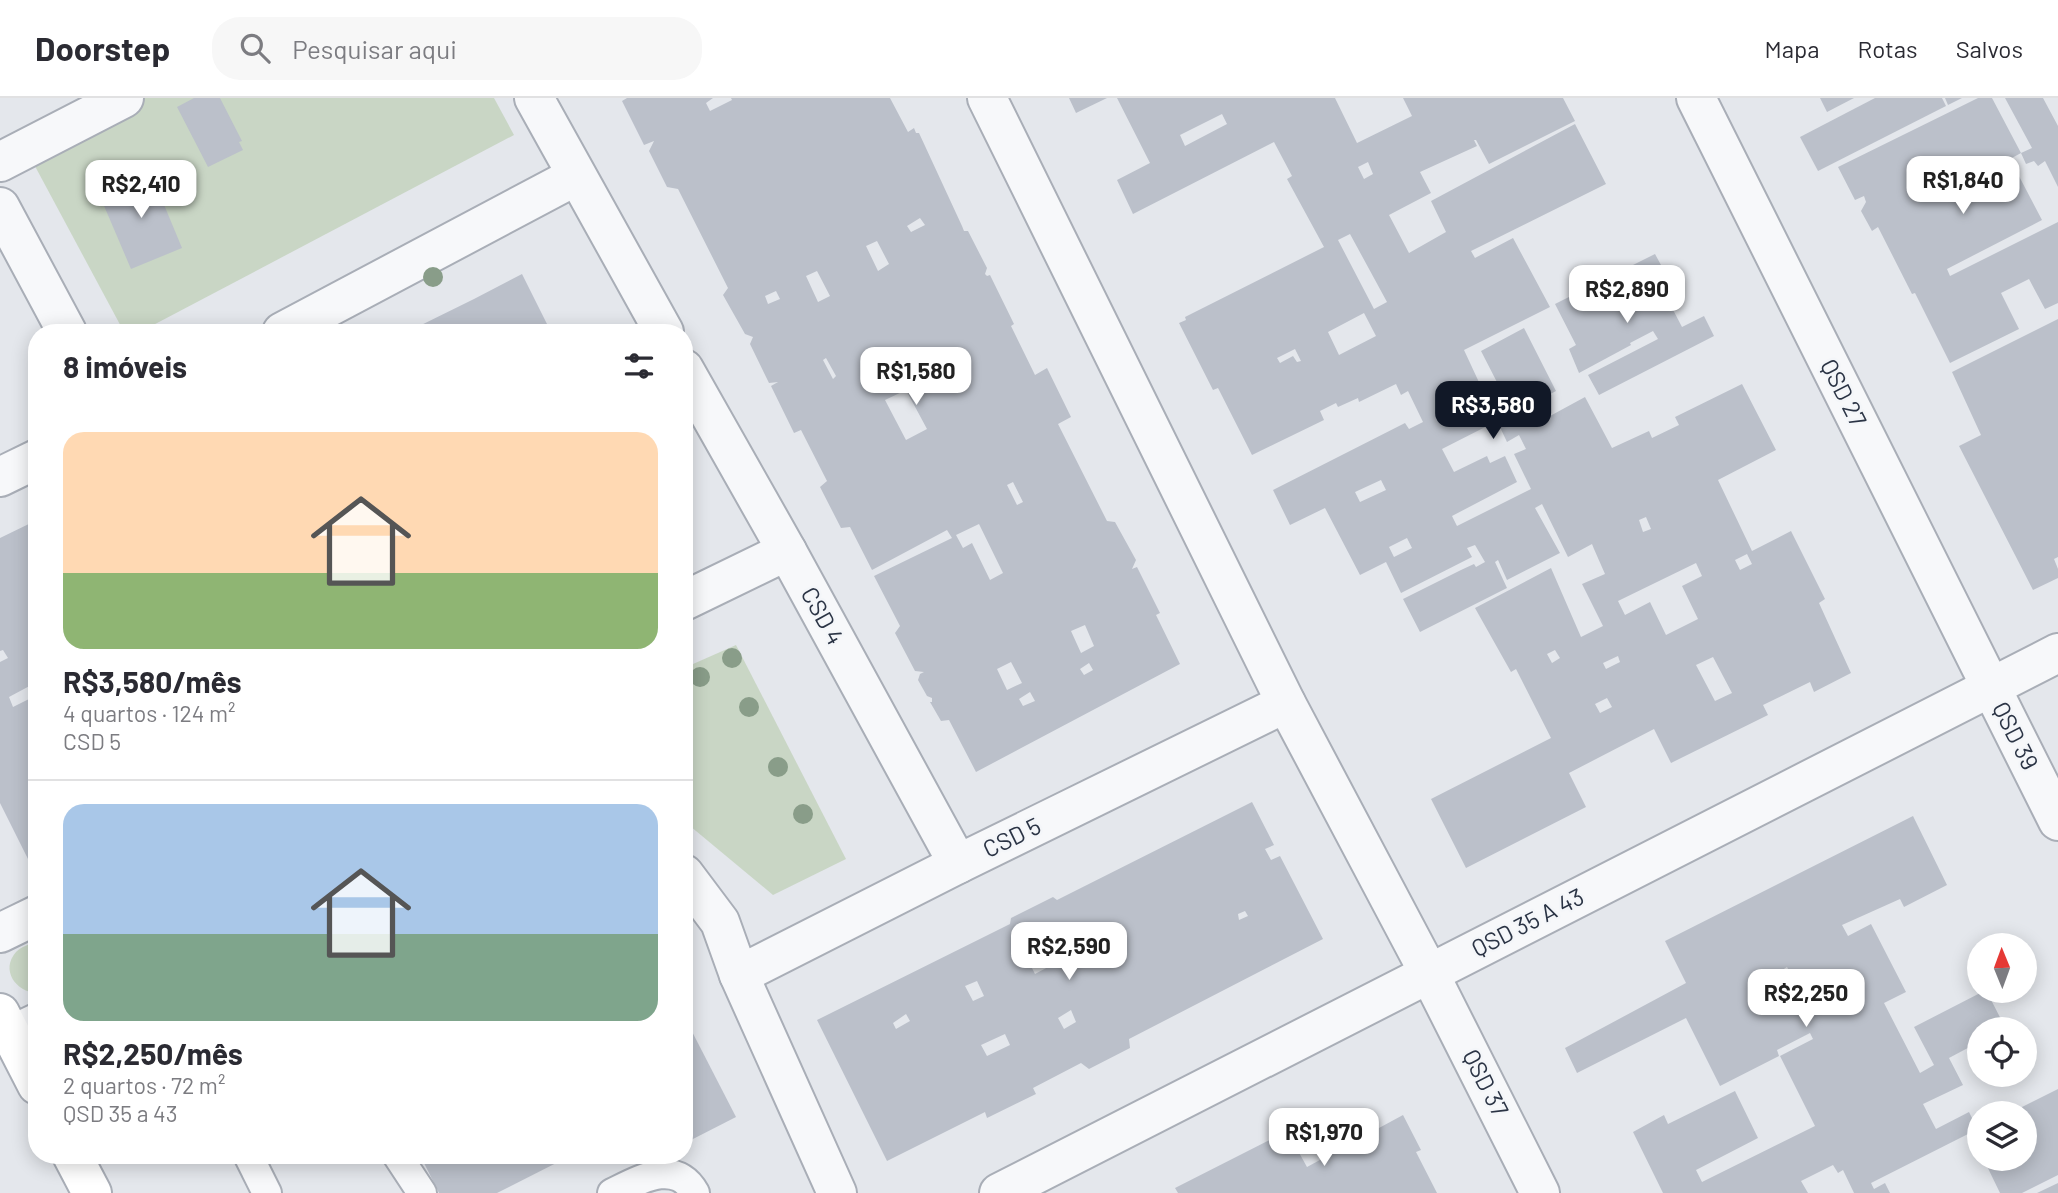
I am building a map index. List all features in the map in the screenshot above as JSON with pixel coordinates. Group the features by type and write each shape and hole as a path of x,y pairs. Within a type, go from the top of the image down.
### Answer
{"street":[{"path":"0,162 124,98"},
{"path":"534,98 659,324"},
{"name":"QSD 37","path":"987,98 1286,703 1429,974 1540,1193"},
{"name":"QSD 27","path":"1696,98 1990,688"},
{"path":"297,324 576,176"},
{"path":"0,207 63,324"},
{"name":"CSD 4","path":"693,385 958,864"},
{"path":"0,477 28,463"},
{"path":"693,597 787,551"},
{"name":"QSD 35 A 43","path":"999,1193 2058,653"},
{"name":"QSD 39","path":"1990,688 2058,821"},
{"name":"CSD 5","path":"739,975 1286,703"},
{"path":"693,886 720,922 739,975 837,1193"},
{"path":"0,933 28,919"},
{"path":"16,1024 28,1059"},
{"path":"77,1164 92,1193"}],"lane":[{"path":"252,1164 267,1193"},
{"path":"403,1164 422,1193"},
{"path":"612,1193 647,1176 663,1173 679,1177 695,1193"}],"green space":[{"path":"137,98 494,98 514,135 155,324 120,324 29,155"},
{"path":"736,645 846,859 773,895 693,828 693,664"},
{"path":"28,945 28,992 17,984 10,973 11,959"}],"building":[{"path":"194,98 220,98 242,141 239,142 243,150 208,167 177,107"},
{"path":"627,98 713,98 706,103 710,111 732,100 731,98 890,98 908,132 914,128 916,133 919,133 964,231 968,231 987,268 985,274 990,275 1014,324 1011,326 1035,375 1047,368 1071,417 1058,424 1107,521 1115,522 1136,560 1132,569 1137,567 1160,613 1156,615 1180,664 976,772 949,720 941,721 930,702 932,698 927,696 918,680 924,672 915,671 895,633 900,626 874,576 952,538 947,530 872,570 850,527 841,528 820,487 827,481 801,430 794,433 771,386 778,382 769,383 750,344 753,337 745,334 723,295 728,288 678,189 667,187 649,151 654,141 644,145 622,101","holes":["920,218 925,225 911,232 907,226","877,241 889,264 878,271 866,246","817,271 830,296 818,302 806,276","776,291 780,299 768,304 765,296","826,358 836,376 833,379 823,360","906,390 927,429 906,440 885,400","1013,482 1023,502 1017,505 1007,485","979,524 1003,573 990,580 972,543 963,548 956,535","1085,625 1094,646 1081,653 1071,631","1011,662 1022,683 1007,690 997,669","1089,663 1093,670 1084,675 1080,669","1030,692 1035,701 1023,706 1019,699"]},
{"path":"1069,98 1107,98 1076,113"},
{"path":"1117,98 1335,98 1357,143 1412,116 1403,98 1563,98 1575,121 1489,164 1474,140 1477,146 1420,172 1431,193 1389,215 1409,253 1446,232 1431,201 1575,124 1606,184 1471,251 1475,258 1513,238 1550,307 1464,350 1484,393 1496,387 1498,391 1501,390 1481,351 1524,328 1556,391 1541,399 1550,416 1585,397 1612,448 1649,431 1652,438 1679,425 1675,417 1742,384 1776,450 1718,480 1752,551 1791,531 1825,599 1819,603 1851,673 1814,692 1810,682 1763,705 1768,715 1671,763 1654,729 1569,773 1586,807 1466,868 1431,799 1551,738 1516,669 1511,672 1475,608 1551,568 1581,637 1603,626 1582,584 1605,574 1592,544 1568,557 1542,504 1535,508 1560,553 1507,580 1498,560 1495,562 1507,588 1420,632 1403,599 1474,564 1476,567 1485,562 1475,545 1467,548 1472,557 1401,593 1386,562 1360,575 1325,508 1290,525 1273,490 1405,423 1409,429 1423,422 1408,391 1401,395 1396,384 1359,402 1358,398 1338,407 1336,403 1320,411 1324,420 1252,455 1218,388 1213,390 1179,323 1186,320 1185,317 1324,247 1287,179 1292,176 1274,142 1133,214 1117,180 1150,163","holes":["1222,114 1227,124 1185,146 1180,135","1368,162 1373,174 1364,179 1358,167","1350,234 1387,302 1374,309 1338,240","1364,313 1376,336 1339,355 1328,332","1295,349 1301,361 1297,362 1293,356 1280,363 1277,358","1497,421 1507,442 1519,435 1526,449 1514,454 1531,489 1457,526 1452,516 1517,482 1505,456 1490,463 1487,456 1454,472 1442,449","1381,480 1386,490 1360,502 1355,492","1646,517 1651,529 1643,532 1639,520","1407,538 1412,548 1394,557 1389,547","1747,554 1752,564 1740,570 1735,560","1696,563 1702,576 1682,586 1698,619 1666,635 1650,602 1625,615 1618,601","1555,650 1560,658 1552,663 1547,654","1618,656 1620,662 1606,669 1603,663","1713,657 1732,693 1715,701 1696,665","1607,698 1612,707 1600,713 1595,704"]},
{"path":"1820,98 1854,98 1827,112"},
{"path":"1875,98 1942,98 1946,106 1818,171 1800,137"},
{"path":"1945,98 1962,98 1948,105"},
{"path":"1978,98 1992,98 2021,153 2010,159 2042,220 1947,269 1950,276 2058,222 2058,303 2045,309 2029,279 2001,293 2019,329 1950,363 1878,227 1872,231 1861,211 1866,202 1864,196 1855,200 1838,167","holes":["1967,181 1974,194 1959,202 1952,189"]},
{"path":"2005,98 2043,98 2058,126 2058,187 2045,161 2038,166 2034,161 2026,164 2021,153 2032,148"},
{"path":"150,171 182,248 131,269 99,194"},
{"path":"1655,254 1667,276 1658,281 1682,327 1704,316 1714,336 1599,395 1588,375 1658,339 1653,331 1579,373 1569,349 1576,345 1555,304"},
{"path":"522,274 547,324 423,324"},
{"path":"2058,319 2058,557 2054,559 2058,578 2033,590 1959,446 1981,435 1952,372"},
{"path":"28,524 28,687 9,697 13,707 28,700 28,859 0,803 0,662 8,658 3,650 0,651 0,538"},
{"path":"1252,802 1274,845 1265,849 1271,860 1280,856 1323,939 1129,1039 1130,1048 1089,1069 1081,1063 1033,1088 1036,1094 987,1118 985,1112 887,1161 817,1020 1010,924 1011,918 1053,897 1057,900","holes":["1245,911 1248,916 1239,920 1238,914","1042,958 1048,967 1035,974 1030,964","977,981 984,996 973,1001 965,986","1071,1010 1076,1022 1064,1029 1058,1018","906,1014 910,1021 896,1029 893,1023","1005,1034 1010,1045 987,1056 981,1045"]},
{"path":"1913,816 1947,885 1904,907 1900,899 1842,925 1848,936 1871,924 1906,992 1884,1003 1920,1073 1934,1065 1914,1027 1967,1000 1967,1003 1993,1003 2000,1017 1967,1017 1967,1048 1949,1058 1963,1085 1923,1104 1936,1129 1967,1113 1967,1135 1871,1183 1874,1189 1885,1183 1890,1193 1854,1193 1843,1170 1838,1173 1833,1165 1801,1181 1808,1193 1663,1193 1633,1132 1664,1115 1668,1124 1735,1091 1758,1138 1696,1170 1702,1182 1815,1126 1780,1056 1813,1039 1810,1033 1777,1050 1779,1056 1720,1086 1686,1018 1577,1073 1565,1048 1686,983 1665,941","holes":["1787,967 1813,1017 1804,1022 1786,984 1777,988 1773,981 1782,977 1779,972"]},
{"path":"693,1033 736,1117 693,1139"},
{"path":"2058,1089 2058,1175 2022,1193 2000,1193 1989,1171 2037,1171 2037,1101 2034,1101"},
{"path":"1403,1115 1421,1150 1416,1152 1437,1193 1178,1193 1175,1188 1287,1131 1307,1167"},
{"path":"424,1164 554,1164 497,1193 439,1193"},
{"path":"2058,1183 2058,1193 2037,1193"}]}
